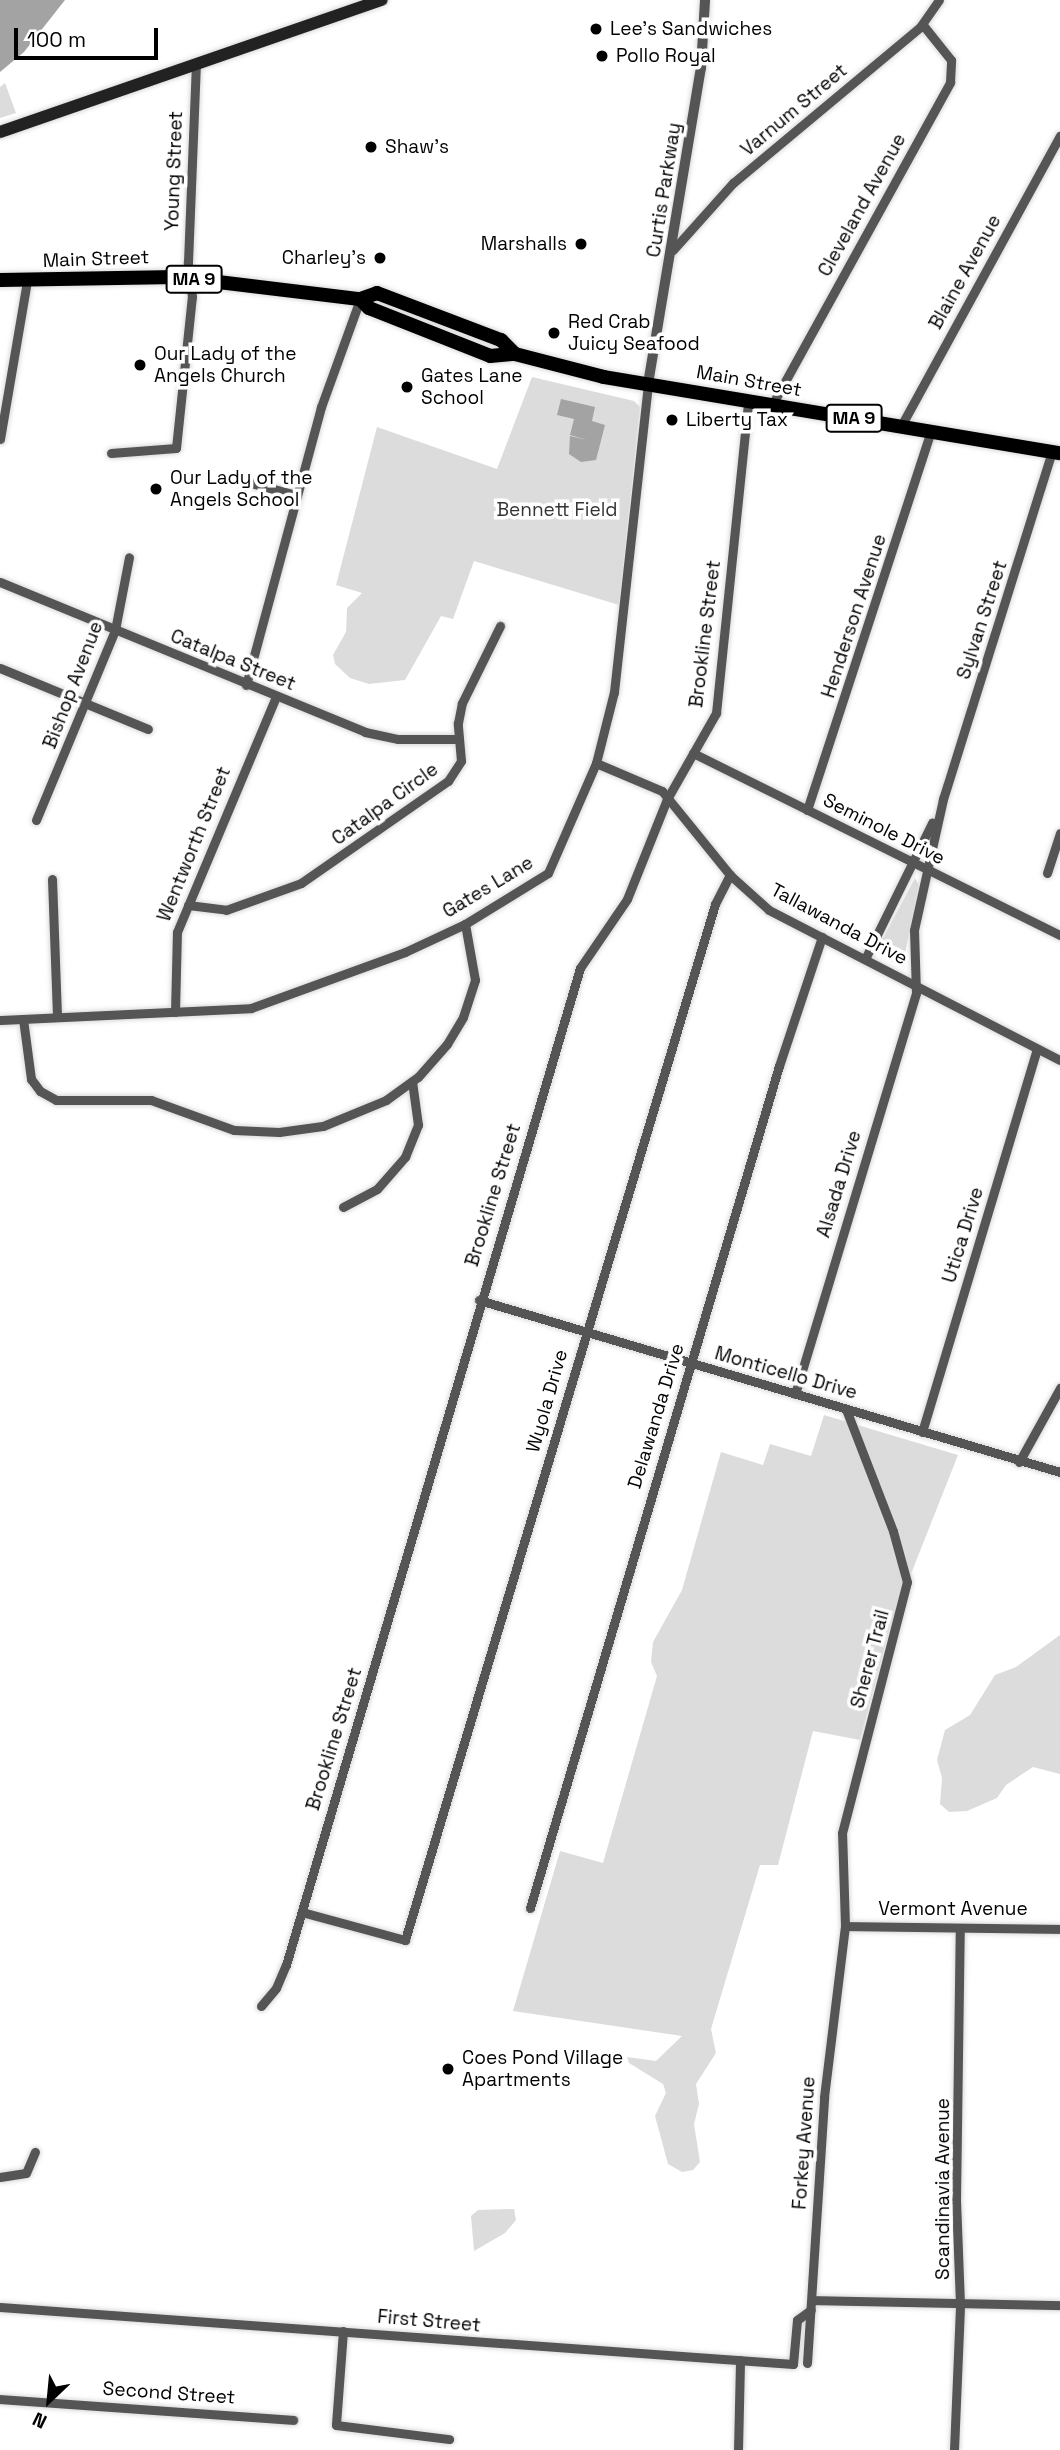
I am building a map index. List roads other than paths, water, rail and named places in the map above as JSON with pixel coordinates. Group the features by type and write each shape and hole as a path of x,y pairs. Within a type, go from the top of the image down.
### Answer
{"highway":[{"name":"Main Street","path":"0,280 189,278 360,299 377,293 399,299 500,340 515,354 574,371 1056,452"}],"main road":[{"path":"0,132 382,0"}],"street":[{"name":"Curtis Parkway","path":"648,384 673,250 701,68 705,0"},
{"name":"Varnum Street","path":"673,250 733,184 923,25 939,0"},
{"name":"Cleveland Avenue","path":"772,405 950,82 951,60 923,25"},
{"name":"Young Street","path":"111,453 176,448 191,297 189,278 196,65"},
{"name":"Blaine Avenue","path":"901,426 1060,136"},
{"path":"0,439 27,281"},
{"path":"246,685 296,495 360,299"},
{"name":"Gates Lane","path":"0,1020 251,1008 405,952 465,924 551,869 596,763 618,672 648,384"},
{"name":"Brookline Street","path":"261,2006 284,1970 302,1912 479,1300 580,968 627,899 667,799 716,713 748,401"},
{"name":"Henderson Avenue","path":"807,810 931,431"},
{"name":"Sylvan Street","path":"915,984 914,930 925,869 943,799 1056,452"},
{"path":"236,479 296,495"},
{"name":"Bishop Avenue","path":"36,820 115,630 129,557"},
{"name":"Catalpa Street","path":"0,582 246,685 378,736 459,739"},
{"name":"Catalpa Circle","path":"188,905 226,910 314,876 455,776 461,761 459,739 462,703 500,626"},
{"path":"0,668 148,729"},
{"name":"Wentworth Street","path":"176,1012 176,937 276,697"},
{"name":"Seminole Drive","path":"693,753 1060,935"},
{"name":"Tallawanda Drive","path":"596,763 662,791 730,875 769,910 1060,1060"},
{"name":"Sylvan Street","path":"865,958 914,863 943,799"},
{"path":"1047,873 1060,833"},
{"name":"Wyola Drive","path":"302,1912 405,1940 585,1331 715,904 730,875"},
{"path":"51,879 57,1017"},
{"path":"23,1018 27,1067 34,1083 50,1097 70,1102 151,1100 234,1130 279,1132 323,1126 364,1112 412,1081 447,1044 471,998 475,972 465,924"},
{"name":"Delawanda Drive","path":"530,1908 690,1363 822,937"},
{"name":"Alsada Drive","path":"795,1394 915,984"},
{"name":"Utica Drive","path":"922,1432 1038,1049"},
{"path":"344,1207 377,1189 405,1157 418,1125 412,1081"},
{"name":"Monticello Drive","path":"479,1300 1060,1472"},
{"path":"1019,1462 1060,1388"},
{"name":"Sherer Trail","path":"845,1926 844,1820 907,1579 846,1409"},
{"name":"Vermont Avenue","path":"845,1926 1060,1929"},
{"name":"Forkey Avenue","path":"807,2363 824,2097 845,1926"},
{"name":"Scandinavia Avenue","path":"954,2450 960,2304 956,2200 960,1928"},
{"path":"0,2177 26,2173 35,2152"},
{"path":"812,2300 1060,2305"},
{"name":"First Street","path":"0,2307 793,2364 797,2320 811,2311"},
{"path":"343,2331 336,2425 449,2439"},
{"path":"738,2450 740,2360"},
{"name":"Second Street","path":"0,2399 293,2420"}],"place":[{"name":"Lee's Sandwiches","path":"596,29"},
{"name":"Pollo Royal","path":"602,56"},
{"name":"Shaw's","path":"371,147"},
{"name":"Marshalls","path":"581,244"},
{"name":"Charley's","path":"380,258"},
{"name":"Red Crab Juicy Seafood","path":"554,333"},
{"name":"Our Lady of the Angels Church","path":"140,365"},
{"name":"Gates Lane School","path":"407,387"},
{"name":"Liberty Tax","path":"672,420"},
{"name":"Our Lady of the Angels School","path":"156,489"},
{"name":"Coes Pond Village Apartments","path":"448,2069"}],"park label":[{"name":"Bennett Field","path":"557,510"}]}
